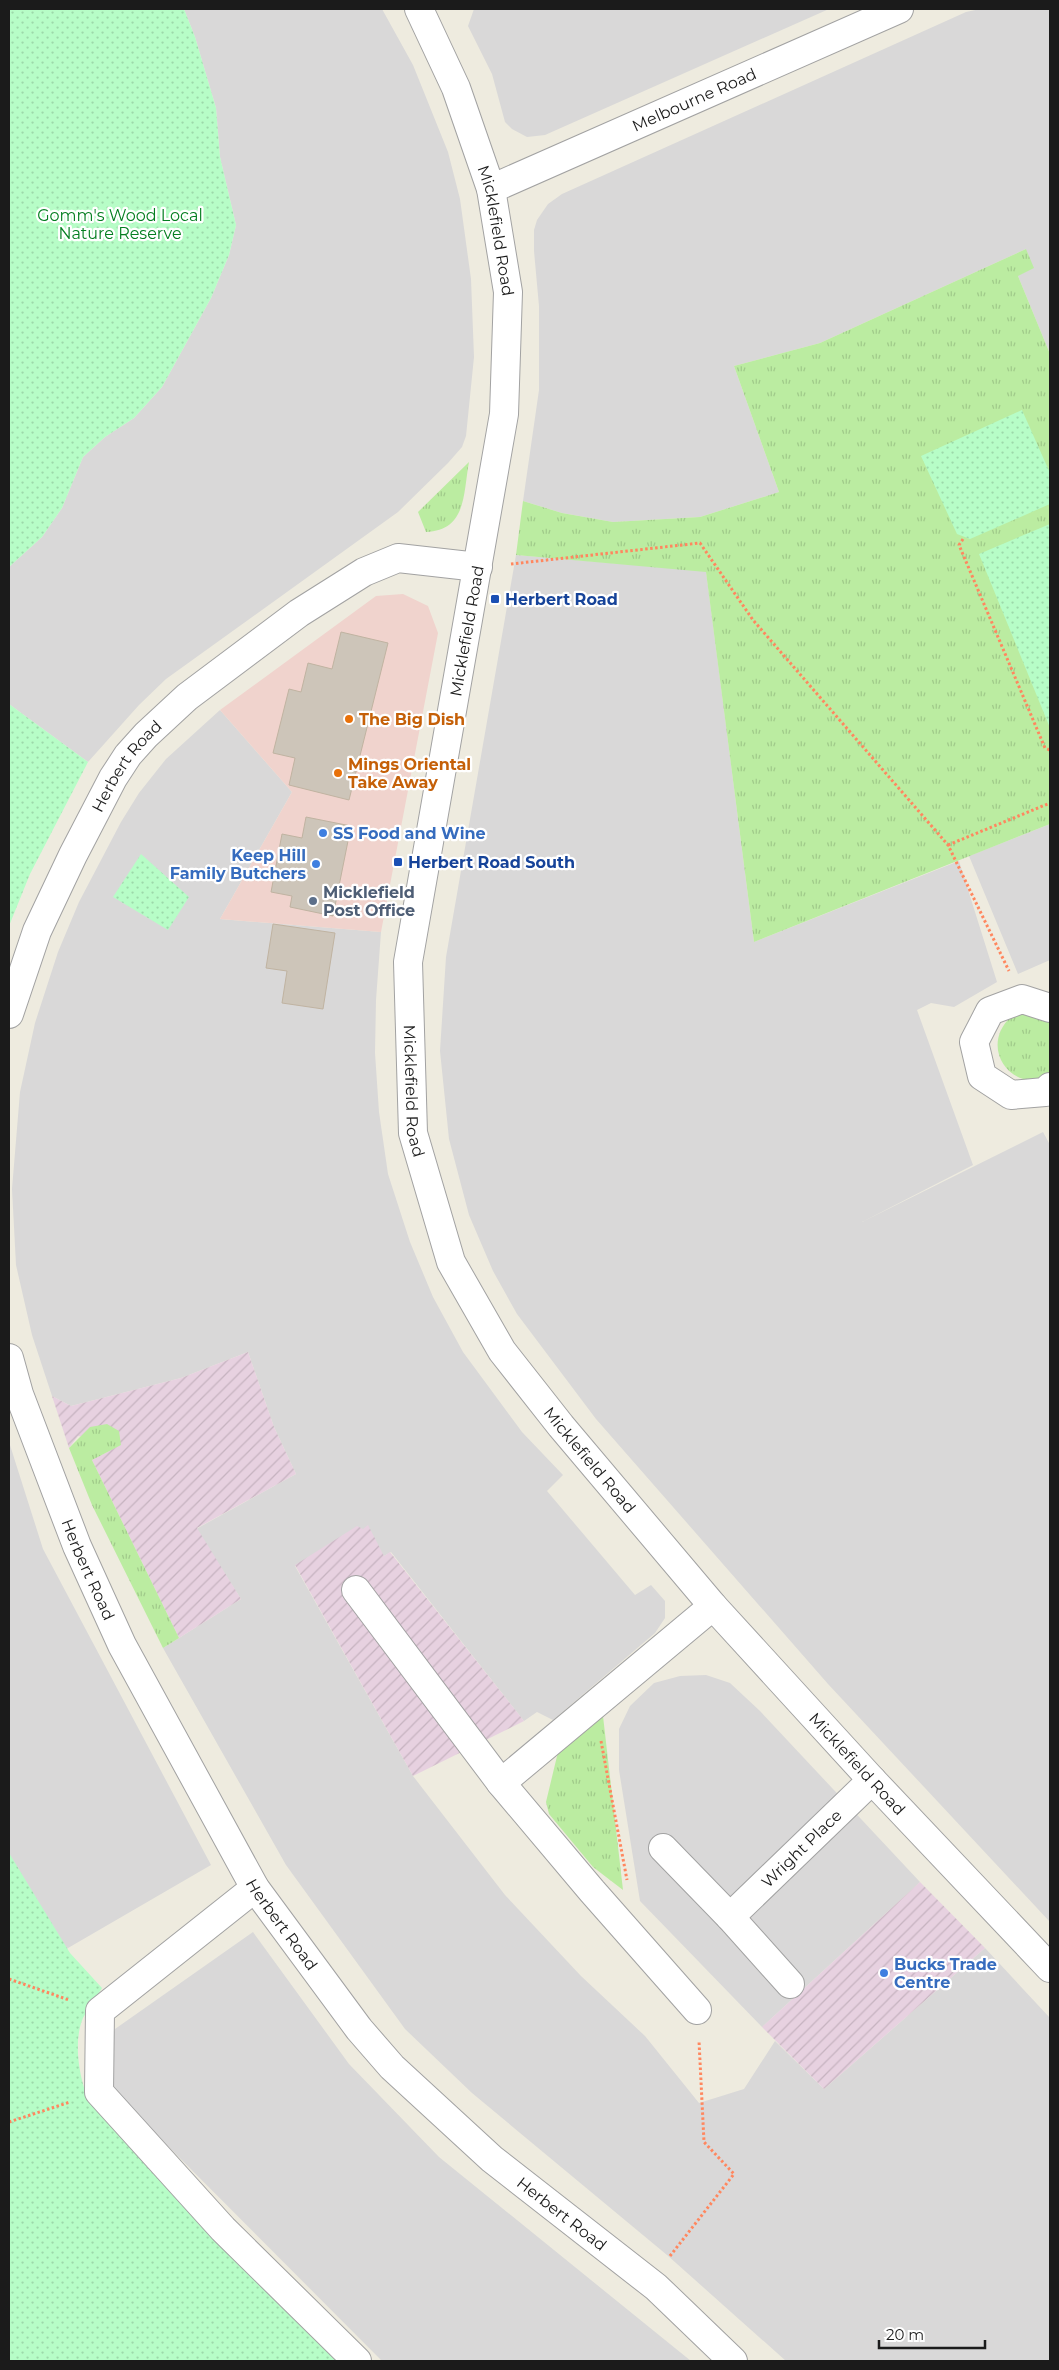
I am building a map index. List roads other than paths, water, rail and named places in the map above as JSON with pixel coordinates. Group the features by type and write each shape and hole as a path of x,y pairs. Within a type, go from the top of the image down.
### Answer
{"street":[{"name":"Micklefield Road","path":"419,9 456,88 491,189 508,292 505,404 408,962 413,1133 451,1262 502,1351 561,1426 713,1606 872,1780 1050,1968"},
{"name":"Melbourne Road","path":"491,189 899,9"},
{"name":"Herbert Road","path":"9,1014 37,931 73,855 113,778 146,735 187,697 299,614 364,572 398,558 478,568"},
{"path":"1049,1094 1011,1095 982,1076 974,1042 990,1011 1022,999 1050,1008"},
{"name":"Herbert Road","path":"9,1358 36,1440 77,1546 122,1645 255,1888 359,2029 392,2067 492,2159 656,2287 733,2361"},
{"path":"356,1590 501,1783 592,1891 698,2010"},
{"path":"501,1783 713,1606"},
{"name":"Wright Place","path":"730,1918 872,1780"},
{"path":"663,1848 790,1984"},
{"path":"255,1888 100,2011 99,2092 223,2229 357,2361"}],"place":[{"name":"Herbert Road","path":"495,599"},
{"name":"The Big Dish","path":"349,719"},
{"name":"Mings Oriental Take Away","path":"338,773"},
{"name":"SS Food and Wine","path":"323,833"},
{"name":"Herbert Road South","path":"398,862"},
{"name":"Keep Hill Family Butchers","path":"316,864"},
{"name":"Micklefield Post Office","path":"313,901"},
{"name":"Bucks Trade Centre","path":"884,1973"}],"park label":[{"name":"Gomm's Wood Local Nature Reserve","path":"120,224"}]}
